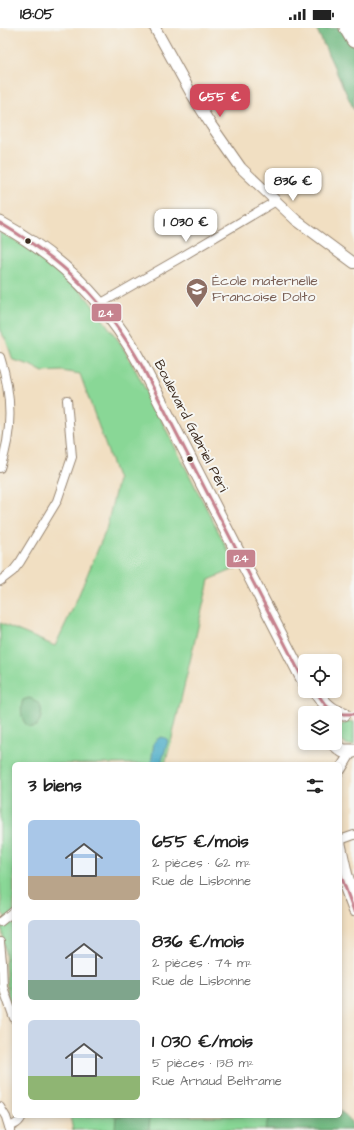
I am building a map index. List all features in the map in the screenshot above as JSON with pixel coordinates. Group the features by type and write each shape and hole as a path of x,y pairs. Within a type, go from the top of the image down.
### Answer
{"highway":[{"path":"348,28 354,40"}],"main road":[{"name":"Boulevard Gabriel Péri","path":"0,218 25,231 60,254 82,274 105,300 125,327 237,542 258,577 298,657"},
{"name":"Boulevard Gabriel Péri","path":"0,223 39,247 62,264 90,291 111,317 134,350 298,669"},
{"path":"322,698 331,709 344,716"},
{"path":"342,750 353,752"}],"street":[{"path":"155,28 191,93 217,135 241,168 308,230 354,263"},
{"path":"105,300 276,201"},
{"path":"0,357 5,374 10,406 10,423 6,452 0,468"},
{"path":"0,581 13,571 20,562 57,501 72,457 67,400"},
{"path":"336,750 337,762"},
{"path":"342,767 353,752"},
{"path":"342,840 354,835"},
{"path":"342,850 354,896"},
{"path":"342,878 354,911"},
{"path":"0,922 12,913"},
{"path":"0,942 3,987 12,1012"},
{"path":"0,1107 6,1117 9,1128 14,1126 21,1118"}],"green space":[{"path":"316,28 344,28 354,46 354,110"},
{"path":"0,232 33,251 84,294 121,344 237,568 209,580 166,762 12,762 12,1008 8,997 5,963 6,959 2,928 2,925 7,919 2,913 0,885 0,623 55,646 74,606 106,530 118,480 80,374 62,371 43,372 30,365 13,360 6,340 0,331"},
{"path":"29,698 38,702 42,713 37,726 32,727 25,723 21,709 23,700"},
{"path":"348,721 354,722 354,745 346,744 342,741 342,725"},
{"path":"342,1113 351,1121 352,1124 351,1130 265,1130 268,1118 342,1118"},
{"path":"70,1118 273,1118 279,1130 73,1130"},
{"path":"116,1118 150,1118 149,1130 115,1130"}],"water":[{"path":"161,737 166,738 168,741 162,762 151,762 154,742"}],"transit line":[{"name":"124","path":"0,223 45,253 82,284 113,321 128,343 142,366 298,669"},
{"name":"124","path":"320,698 329,708 337,713 354,714"},
{"name":"124","path":"342,878 354,911"}],"place":[{"name":"École maternelle Francoise Dolto","path":"197,308"}]}
